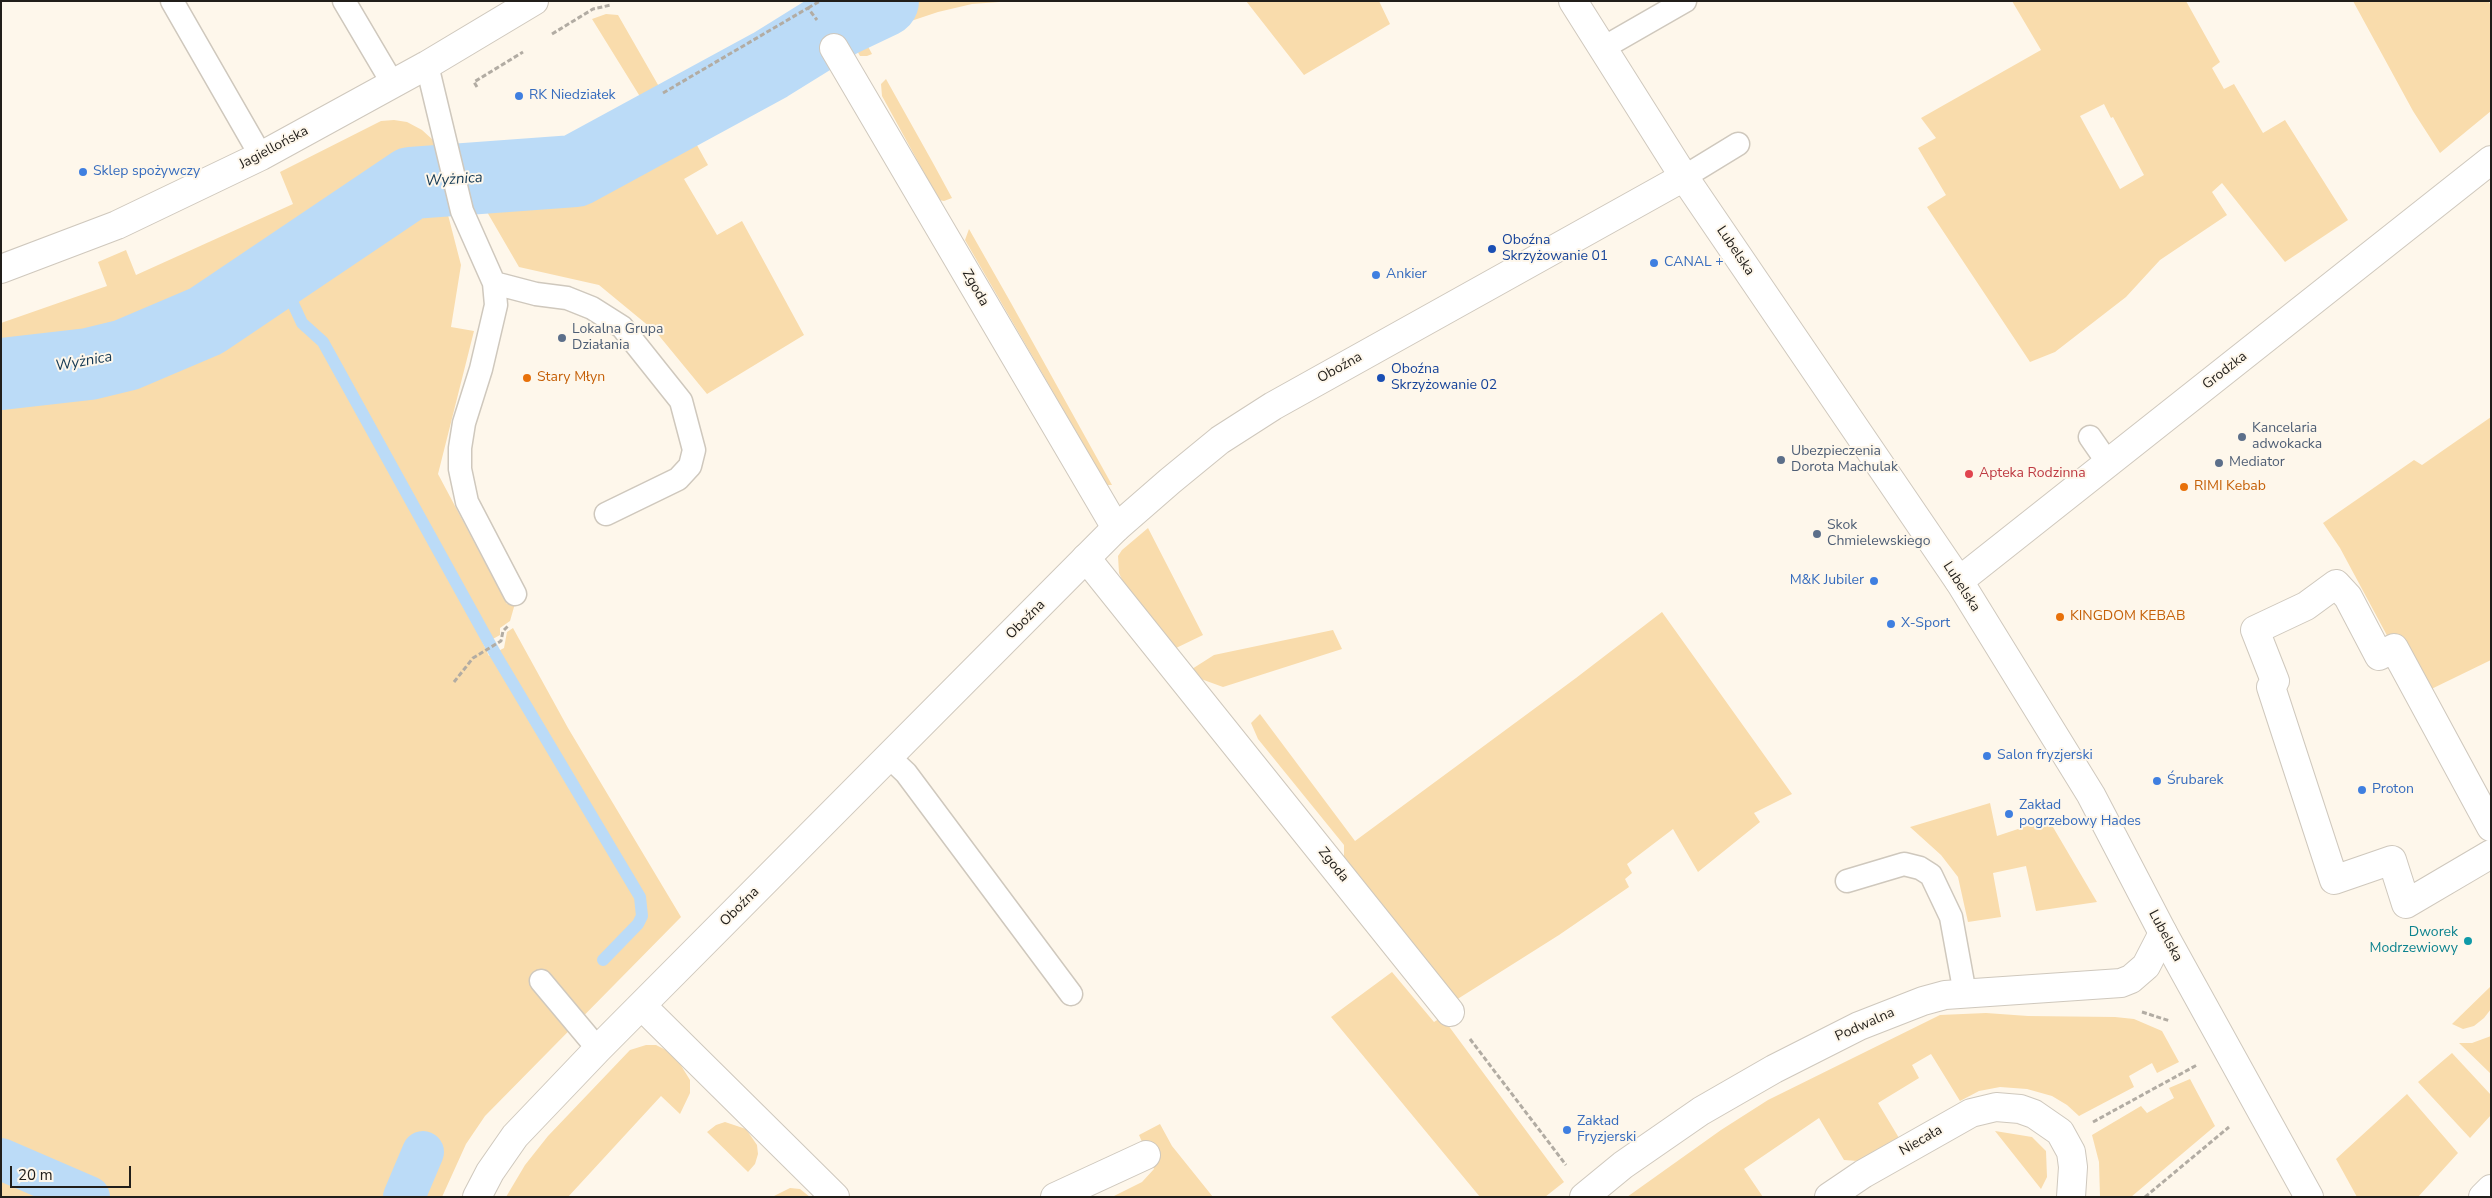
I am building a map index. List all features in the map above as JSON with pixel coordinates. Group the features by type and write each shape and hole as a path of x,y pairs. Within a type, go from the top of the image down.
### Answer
{"street":[{"name":"Jagiellońska","path":"1,268 117,225 261,156 428,65 534,1"},
{"name":"Lubelska","path":"1573,1 1684,177 1959,581 2092,795 2163,933 2309,1197"},
{"name":"Zgoda","path":"834,48 1116,528"},
{"name":"Grodzka","path":"1959,581 2491,160"},
{"name":"Oboźna","path":"477,1197 490,1172 516,1136 598,1049 1116,528 1220,440 1273,406 1684,177"},
{"name":"Zgoda","path":"1086,558 1450,1012"},
{"path":"2490,856 2406,904 2392,860 2334,880 2272,687 2275,681 2255,630 2306,606 2336,584 2348,597 2379,656 2394,648 2491,827"},
{"name":"Podwalna","path":"1584,1197 1624,1165 1701,1110 1774,1069 1859,1026 1945,995 2121,983 2131,979 2146,966 2163,933"},
{"path":"642,1006 835,1197"},
{"name":"Niecała","path":"1829,1197 1863,1174 1971,1113 1996,1108 2020,1109 2046,1121 2060,1132 2071,1152 2073,1167 2070,1197"},
{"path":"1055,1197 1146,1155"},
{"path":"2484,1197 2491,1189"}],"lane":[{"path":"172,1 261,156"},
{"path":"344,1 393,84"},
{"path":"1603,48 1685,1"},
{"path":"428,65 462,212 494,283 496,305 481,369 464,423 460,448 460,469 467,502 515,594"},
{"path":"1684,177 1738,144"},
{"path":"494,283 536,294 567,298 600,312 622,327 681,401 694,450 690,466 678,478 606,514"},
{"path":"2090,437 2108,463"},
{"path":"890,757 912,780 1071,994"},
{"path":"1847,881 1904,864 1920,868 1931,875 1951,917 1965,994"},
{"path":"541,981 598,1049"}],"path":[{"path":"663,93 820,1"},
{"path":"546,38 593,9 611,6"},
{"path":"808,8 816,18"},
{"path":"477,87 474,82 530,48"},
{"path":"454,682 473,658 501,641"},
{"path":"1450,1012 1568,1169"},
{"path":"2093,1122 2197,1065"},
{"path":"2145,1197 2229,1127"}],"shaded area":[{"path":"835,1 1013,1 972,4 938,12 863,37 872,54 860,56 852,42 843,46 821,9"},
{"path":"1246,1 1379,1 1390,24 1304,75"},
{"path":"2012,1 2186,1 2220,62 2212,68 2224,89 2234,84 2263,133 2285,120 2348,220 2285,262 2222,183 2212,192 2227,215 2160,260 2126,297 2055,352 2030,362 1927,207 1946,195 1918,148 1936,138 1921,118 2041,50","holes":["2104,104 2111,118 2113,117 2144,175 2120,189 2080,116"]},
{"path":"2353,1 2488,1 2491,5 2491,111 2440,153 2413,111"},
{"path":"606,14 618,15 665,97 806,18 828,55 693,138 708,165 684,179 717,235 742,221 804,335 707,394 656,332 599,285 519,267 483,205 474,208 466,164 528,161 565,140 572,150 644,103 592,19"},
{"path":"886,79 952,198 944,201 939,200 882,96 881,84"},
{"path":"381,121 407,122 422,130 433,140 438,151 440,178 410,181 204,318 128,350 92,360 1,370 1,323 107,286 98,262 126,250 136,275 293,204 280,172"},
{"path":"440,184 461,265 451,327 474,331 438,474 507,604 516,600 510,621 500,628 500,635 491,640 326,341 304,320 292,295 289,271 411,187"},
{"path":"969,229 1112,485 1107,485 965,240"},
{"path":"285,269 289,295 296,312 302,323 323,342 446,565 489,656 504,648 507,632 513,628 568,728 681,917 485,1116 466,1144 442,1197 1,1197 1,374 89,364 126,355 206,321"},
{"path":"2491,417 2491,660 2419,695 2340,548 2323,523 2414,460 2422,465"},
{"path":"1148,528 1203,635 1174,649 1123,582 1119,573 1118,556 1122,550"},
{"path":"1662,612 1792,794 1754,813 1760,822 1698,872 1673,829 1627,864 1632,873 1625,879 1629,887 1559,935 1456,1000 1344,860 1344,845 1258,739 1251,723 1260,714 1355,841"},
{"path":"1333,630 1342,649 1223,687 1201,679 1192,669 1214,655"},
{"path":"1990,803 1997,836 2030,825 2050,822 2097,902 2036,911 2026,866 1993,873 2001,917 1968,922 1958,877 1941,855 1910,827"},
{"path":"1392,972 1434,1022 1442,1017 1564,1182 1545,1197 1480,1197 1331,1017"},
{"path":"2491,986 2491,1009 2484,1018 2474,1026 2463,1029 2452,1024"},
{"path":"1986,1013 2134,1019 2162,1031 2179,1062 2157,1073 2152,1063 2129,1076 2134,1087 2079,1116 2067,1105 2052,1096 2027,1089 2000,1087 1979,1091 1960,1101 1931,1054 1912,1065 1919,1078 1878,1103 1899,1138 1858,1161 1844,1160 1819,1118 1744,1169 1763,1197 1627,1197 1721,1130 1768,1100 1940,1015"},
{"path":"2491,1036 2491,1074 2459,1043 2472,1043"},
{"path":"646,1045 656,1045 668,1051 677,1059 690,1080 690,1093 680,1114 661,1096 568,1197 506,1197 525,1165 548,1136 630,1050"},
{"path":"2452,1053 2491,1095 2491,1115 2470,1138 2418,1082"},
{"path":"2190,1079 2215,1126 2131,1197 2100,1197 2099,1162 2092,1135 2141,1106 2147,1113 2174,1098 2169,1088"},
{"path":"2407,1094 2458,1153 2418,1197 2357,1197 2336,1159"},
{"path":"725,1122 746,1129 757,1145 758,1154 755,1164 748,1172 707,1132 716,1125"},
{"path":"1160,1124 1172,1146 1213,1197 1112,1197 1142,1182 1154,1169 1139,1135"},
{"path":"1995,1131 2032,1137 2046,1151 2047,1177 2041,1189"},
{"path":"790,1188 800,1189 810,1197 772,1197"}],"waterway":[{"name":"Wyżnica","path":"1,374 89,364 126,355 206,321 411,183 575,171 770,65 841,21 883,1"},
{"path":"285,269 289,295 302,323 323,342 496,655 640,897 642,916 638,924 603,960"},
{"path":"404,1197 423,1152"},
{"path":"1,1159 89,1197"}],"place":[{"name":"RK Niedziałek","path":"519,96"},
{"name":"Sklep spożywczy","path":"83,172"},
{"name":"Oboźna Skrzyżowanie 01","path":"1492,249"},
{"name":"CANAL +","path":"1654,263"},
{"name":"Ankier","path":"1376,275"},
{"name":"Lokalna Grupa Działania","path":"562,338"},
{"name":"Stary Młyn","path":"527,378"},
{"name":"Oboźna Skrzyżowanie 02","path":"1381,378"},
{"name":"Kancelaria adwokacka","path":"2242,437"},
{"name":"Ubezpieczenia Dorota Machulak","path":"1781,460"},
{"name":"Mediator","path":"2219,463"},
{"name":"Apteka Rodzinna","path":"1969,474"},
{"name":"RIMI Kebab","path":"2184,487"},
{"name":"Skok Chmielewskiego","path":"1817,534"},
{"name":"M&K Jubiler","path":"1874,581"},
{"name":"KINGDOM KEBAB","path":"2060,617"},
{"name":"X-Sport","path":"1891,624"},
{"name":"Salon fryzjerski","path":"1987,756"},
{"name":"Śrubarek","path":"2157,781"},
{"name":"Proton","path":"2362,790"},
{"name":"Zakład pogrzebowy Hades","path":"2009,814"},
{"name":"Dworek Modrzewiowy","path":"2468,941"},
{"name":"Zakład Fryzjerski","path":"1567,1130"}]}
